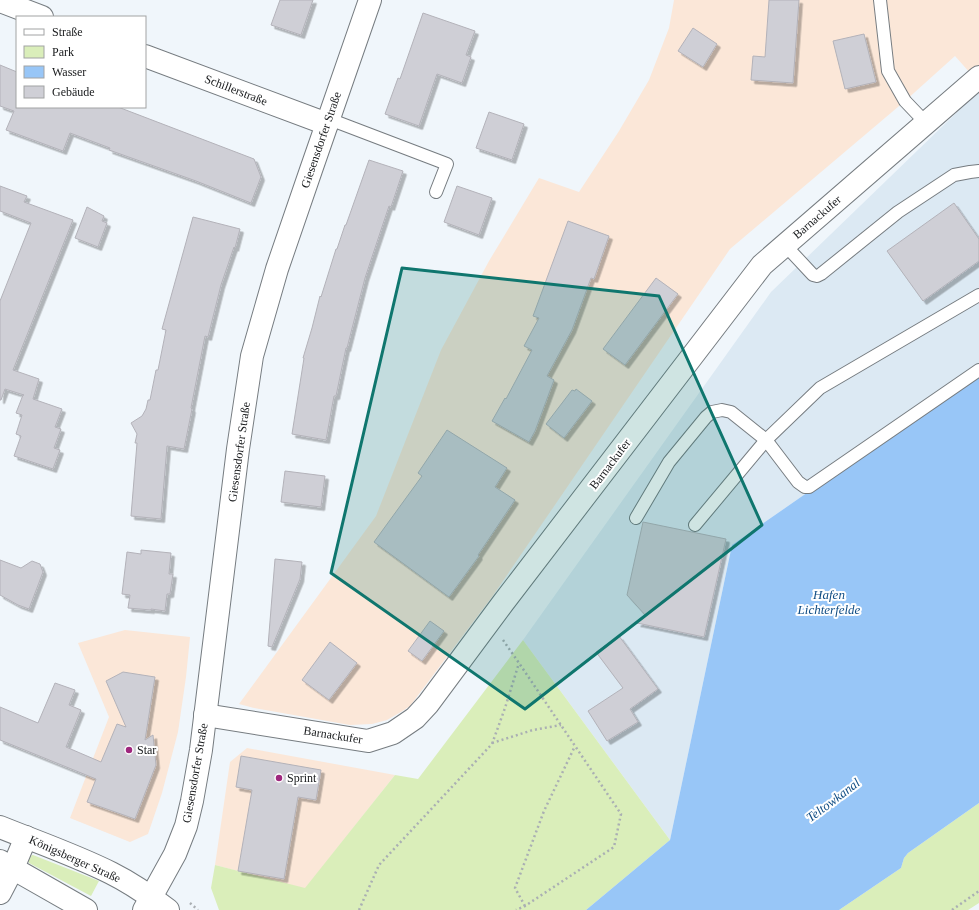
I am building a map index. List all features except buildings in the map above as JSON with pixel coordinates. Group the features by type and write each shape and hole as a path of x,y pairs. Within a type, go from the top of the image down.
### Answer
{"street":[{"name":"Giesensdorfer Straße","path":"154,906 186,826 201,750 238,449 252,356 277,270 370,0"},
{"path":"0,1 39,16"},
{"name":"Schillerstraße","path":"146,56 328,122"},
{"name":"Barnackufer","path":"206,715 368,741 393,733 415,718 428,704 762,265 979,77"},
{"name":"Königsberger Straße","path":"0,827 70,854 112,873 154,906"},
{"path":"0,893 6,865 26,837"},
{"path":"6,865 86,910"}],"lane":[{"path":"880,0 888,71 905,101 926,123"},
{"path":"328,122 447,164 436,192"},
{"path":"785,245 813,274 817,276 898,212 954,175 979,171"},
{"path":"695,525 766,440 820,388 977,300"},
{"path":"636,518 669,462 706,417 712,412 722,410 731,412 766,440 798,482 805,487 810,487 979,370"}],"path":[{"path":"489,622 519,662 621,814 614,847 525,906 516,910"},
{"path":"359,910 379,865 492,744 519,662"},
{"path":"492,744 533,730 561,725"},
{"path":"525,906 515,888 544,811 575,746"},
{"path":"952,910 979,891"}],"highlighted area":[{"path":"402,268 659,296 762,525 525,709 331,573"}],"shaded area":[{"path":"674,0 979,0 979,83 955,56 905,101 730,249 492,597 410,706 387,720 372,724 350,725 239,704 376,516 441,350 489,261 539,178 579,192 619,131 649,80 669,28"},
{"path":"979,91 979,373 732,545 670,840 523,640 771,292"},
{"path":"125,630 190,637 178,732 162,793 148,834 130,842 70,818 109,717 78,643"},
{"path":"247,748 395,775 305,889 215,865 230,762"}],"green space":[{"path":"523,640 670,840 586,910 219,910 211,888 215,865 305,888 395,775 418,779"},
{"path":"979,803 979,903 968,910 839,910 901,868 904,858 908,853"},
{"path":"32,855 99,881 91,896 29,863 28,861"}],"water":[{"path":"979,373 979,803 908,853 904,858 901,868 839,910 586,910 670,840 732,545"}],"place":[{"name":"Star","path":"129,750"},
{"name":"Sprint","path":"279,778"}],"water label":[{"name":"Hafen Lichterfelde","path":"829,602"},
{"name":"Teltowkanal","path":"833,800"}]}
